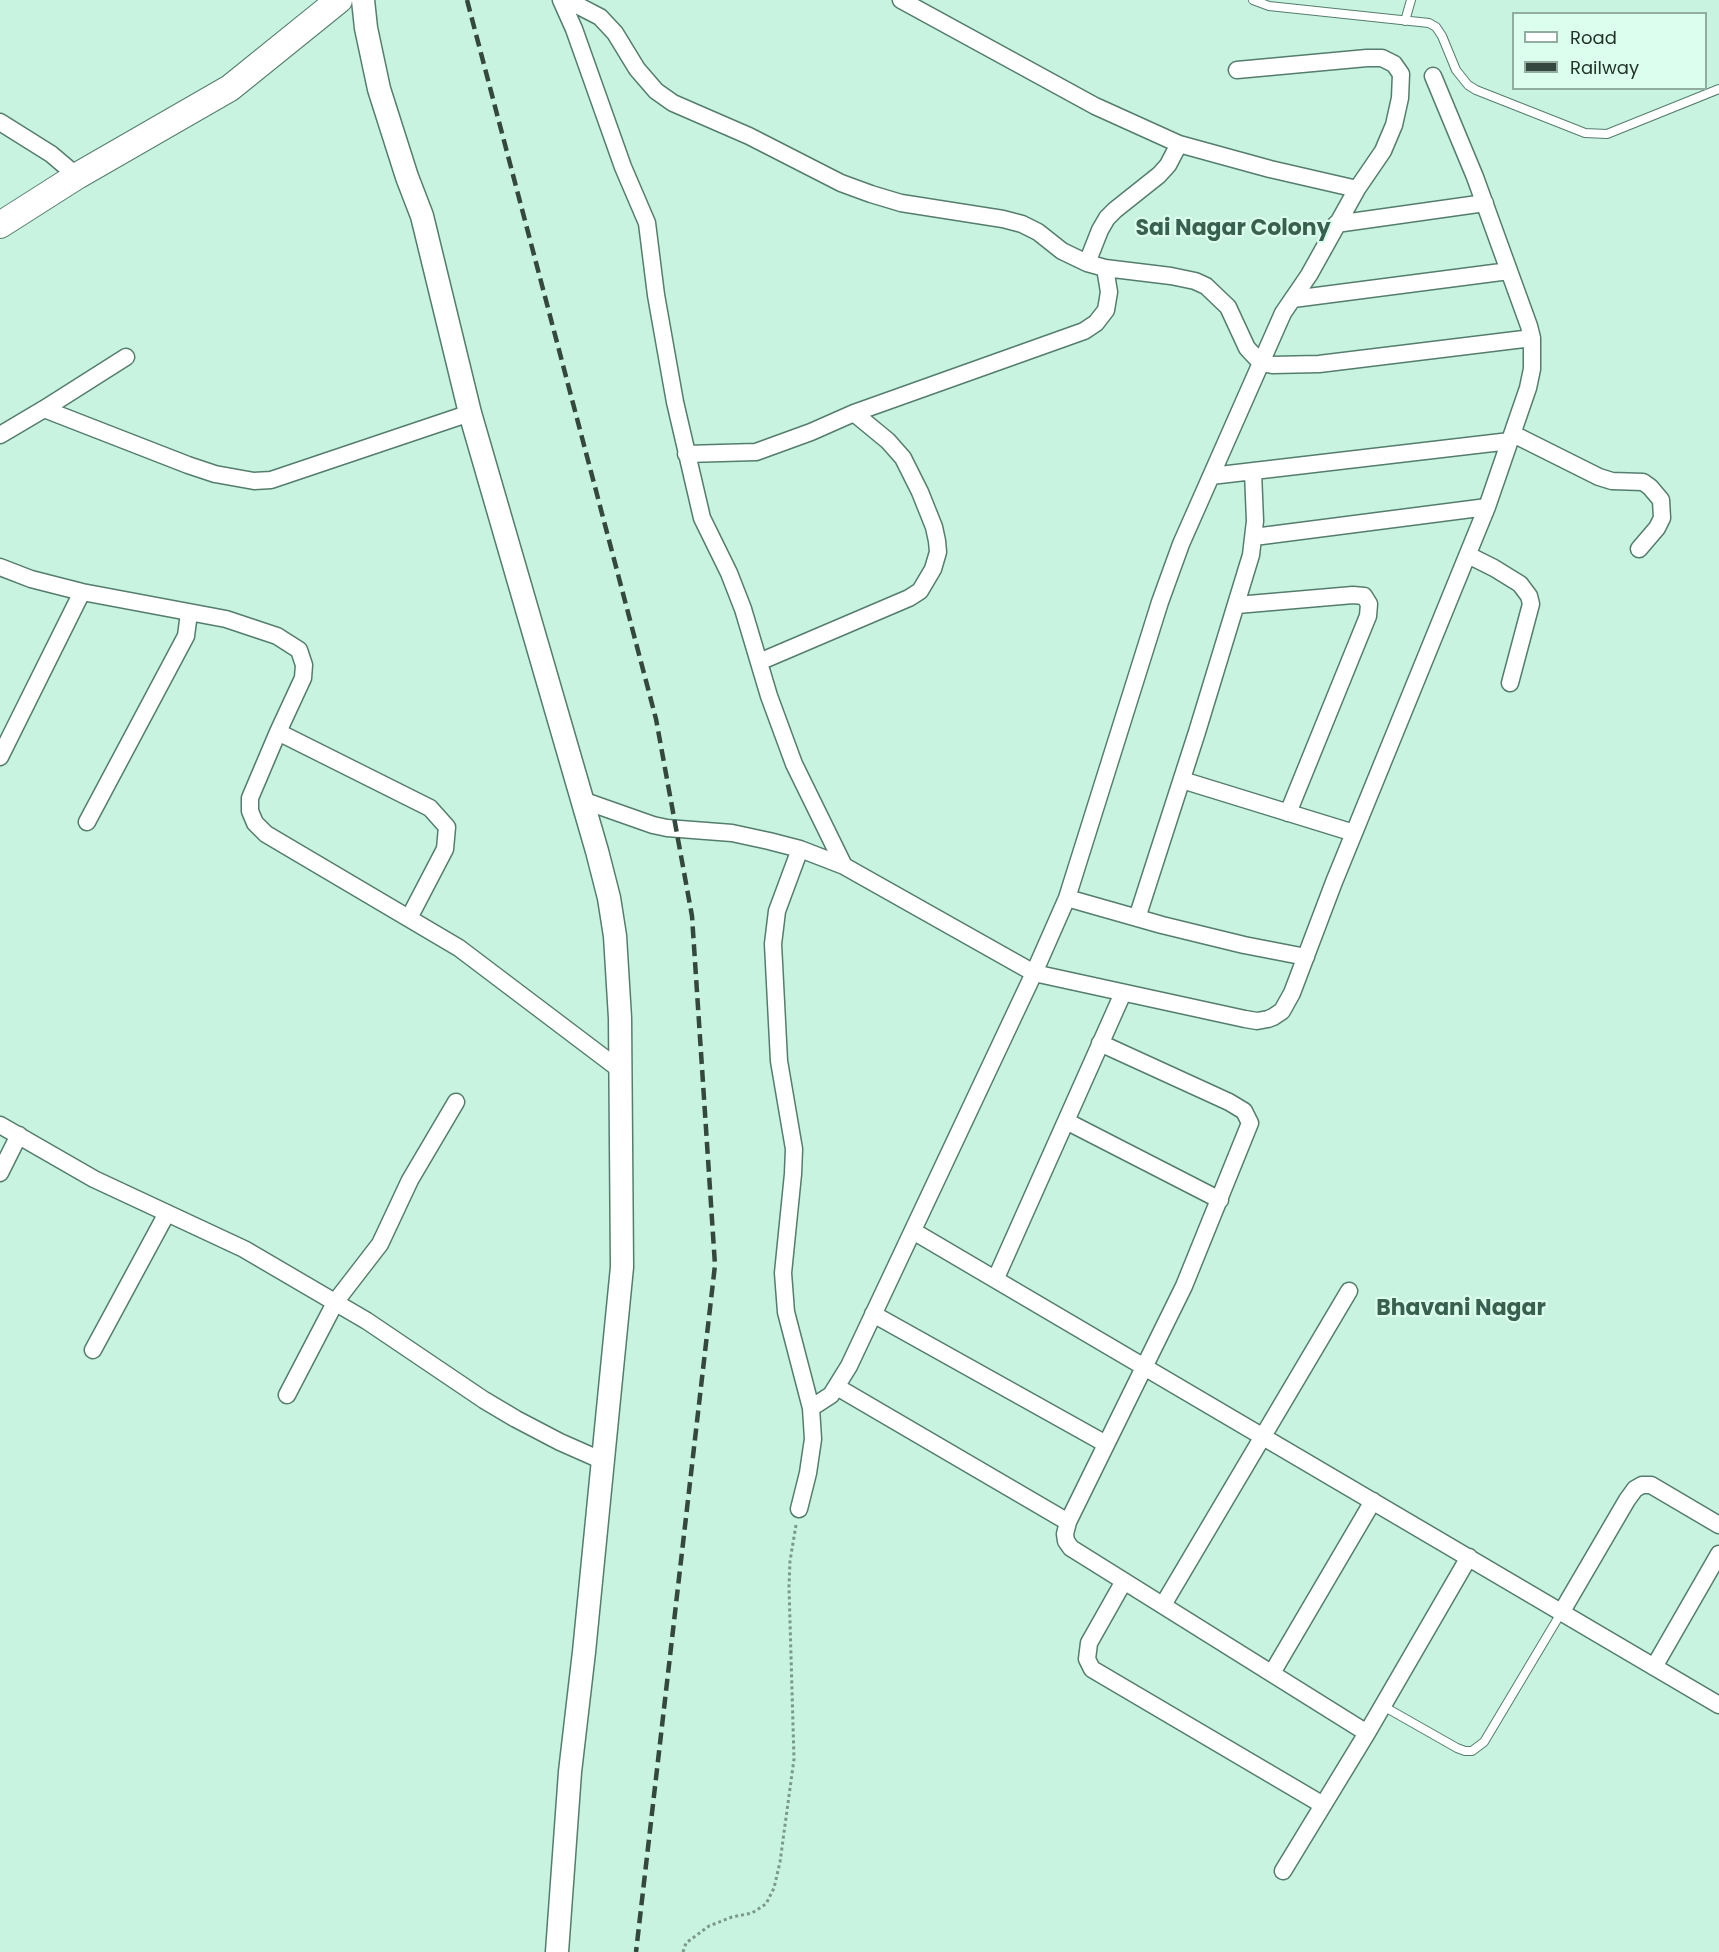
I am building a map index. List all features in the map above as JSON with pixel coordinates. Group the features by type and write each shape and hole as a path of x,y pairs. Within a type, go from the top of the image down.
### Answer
{"main road":[{"path":"0,225 77,176 230,88 339,0"}],"street":[{"path":"363,0 366,28 379,89 422,216 470,413 582,800 609,898 615,936 620,1018 622,1267 570,1772 557,1952"},
{"path":"561,0 574,29 623,167 647,223 658,306 686,454 702,518 729,573 769,696 795,764 844,866"},
{"path":"567,0 600,17 615,33 643,76 656,91 674,103 749,136 841,183 901,203 1022,224 1038,232 1062,251 1087,263 1105,268 1171,276 1206,286 1228,307 1247,348 1261,363 1272,365 1319,364 1532,338"},
{"path":"901,0 1095,106 1179,144 1270,170 1358,189"},
{"path":"811,1408 824,1400 837,1387 913,1231 1067,898 1160,602 1181,544 1283,314 1309,275 1336,225 1383,150 1394,125 1400,98 1401,74 1394,64 1382,58 1237,70"},
{"path":"582,800 667,828 732,833 800,849 844,866 1034,972 1245,1019 1257,1021 1274,1017 1287,1005 1354,833 1468,555 1512,438 1532,369 1532,338 1485,203 1433,76"},
{"path":"0,122 51,154 77,176"},
{"path":"1087,263 1107,218 1159,175 1168,165 1179,144"},
{"path":"1336,225 1485,203"},
{"path":"686,454 756,452 854,413 1084,331 1096,323 1106,310 1109,292 1105,268"},
{"path":"1293,299 1509,271"},
{"path":"0,435 126,357"},
{"path":"45,409 188,465 215,474 254,481 271,480 470,413"},
{"path":"759,662 909,598 920,591 933,569 938,552 934,527 903,458 888,441 854,413"},
{"path":"1211,476 1512,438 1599,477 1612,481 1643,482 1657,494 1663,508 1662,518 1657,528 1639,549"},
{"path":"1137,918 1237,605 1254,537 1252,472"},
{"path":"1254,537 1487,507"},
{"path":"1468,555 1521,585 1529,596 1531,604 1524,638 1510,683"},
{"path":"0,567 31,579 82,592 226,619 277,636 299,650 304,665 303,678 250,798 250,811 255,823 266,834 459,948 619,1069"},
{"path":"0,757 82,592"},
{"path":"1237,605 1353,595 1364,596 1370,604 1368,616 1288,813"},
{"path":"87,822 186,636 189,613"},
{"path":"278,732 430,808 447,827 445,849 409,918"},
{"path":"1182,780 1354,833"},
{"path":"799,1509 813,1439 811,1408 786,1312 783,1273 794,1149 779,1061 773,944 777,911 800,849"},
{"path":"1067,898 1222,940 1306,957"},
{"path":"996,1278 1123,993"},
{"path":"1100,1043 1229,1102 1244,1111 1250,1123 1184,1286 1068,1522 1066,1541 1071,1548 1367,1733"},
{"path":"287,1395 336,1301 380,1244 410,1180 456,1102"},
{"path":"1066,1121 1220,1200"},
{"path":"0,1125 94,1179 244,1249 336,1301 516,1419 603,1461"},
{"path":"0,1173 19,1136"},
{"path":"93,1350 166,1213"},
{"path":"913,1231 1719,1705"},
{"path":"1163,1605 1349,1291"},
{"path":"873,1314 1107,1444"},
{"path":"837,1387 1068,1522"},
{"path":"1561,1613 1627,1500 1635,1489 1642,1485 1651,1485 1719,1525"},
{"path":"1272,1673 1373,1501"},
{"path":"1654,1667 1719,1554"},
{"path":"1283,1871 1383,1706 1469,1557"},
{"path":"1124,1581 1086,1651 1092,1669 1323,1805"}],"lane":[{"path":"1253,0 1269,6 1428,23 1436,27 1446,44 1455,70 1476,90 1585,133 1607,134 1719,89"},
{"path":"1405,21 1411,0"},
{"path":"1383,1706 1457,1749 1472,1750 1484,1742 1561,1613"}],"path":[{"path":"683,1952 687,1943 710,1926 732,1917 752,1913 766,1904 774,1888 780,1862 794,1759 789,1587 790,1561 799,1509"}],"railway":[{"path":"467,0 656,719 692,916 715,1265 636,1952"}],"district":[{"name":"Sai Nagar Colony","path":"1233,229"},
{"name":"Bhavani Nagar","path":"1461,1309"}]}
